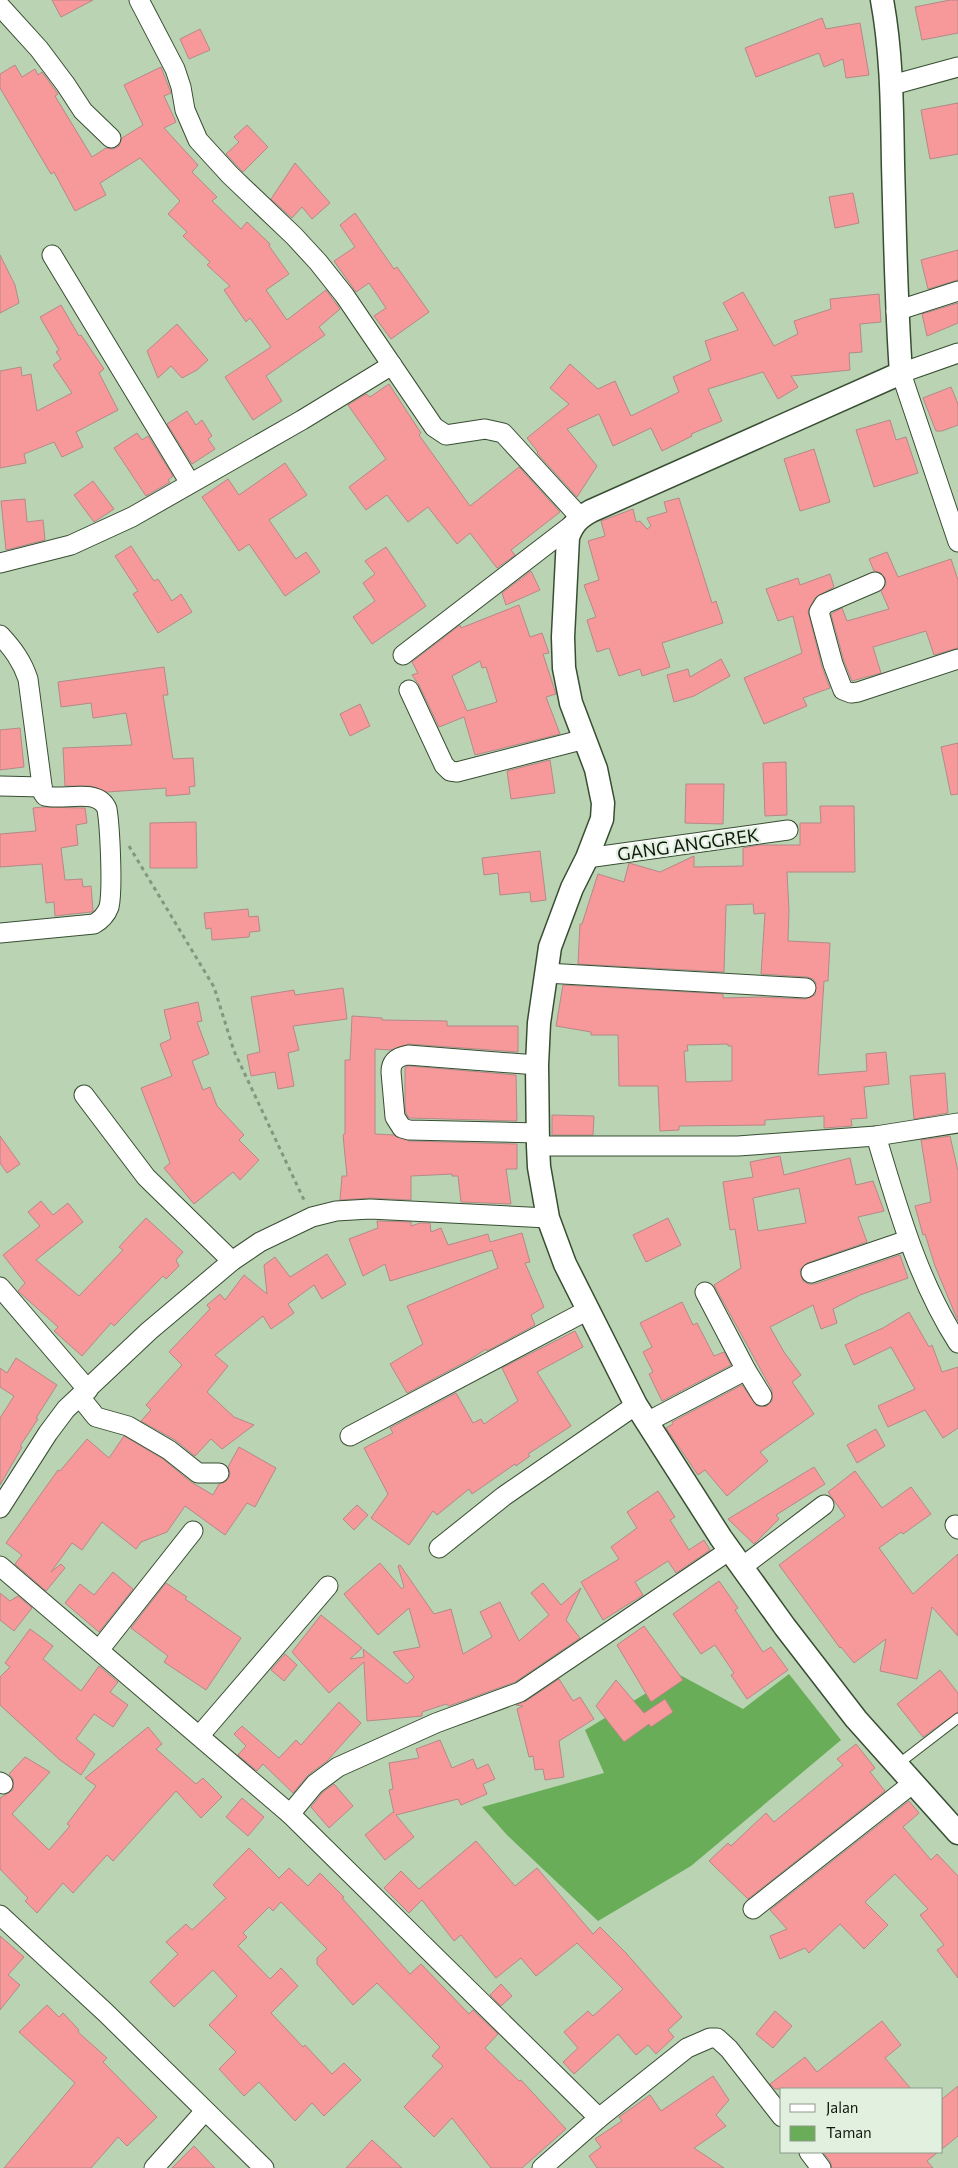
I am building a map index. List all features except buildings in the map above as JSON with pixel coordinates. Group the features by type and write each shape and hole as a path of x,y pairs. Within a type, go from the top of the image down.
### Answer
{"street":[{"path":"139,0 175,69 181,87 185,110 198,140 230,175 294,236 318,262 345,296 439,432 446,435 454,435 485,429 503,433 576,521"},
{"path":"882,0 888,32 892,85 896,311 901,373 958,542"},
{"path":"0,6 39,49 83,111 112,138"},
{"path":"892,85 958,67"},
{"path":"52,255 190,483"},
{"path":"896,311 958,291"},
{"path":"403,655 576,521 901,373 958,353"},
{"path":"0,563 44,553 102,533 132,518 302,420 392,365"},
{"path":"576,521 568,537 566,555 564,668 571,703 596,769 603,803 602,819 587,858 572,888 550,947 539,1023 537,1139 539,1168 548,1218 565,1264 641,1414 736,1559 820,1674 896,1766 958,1833"},
{"path":"875,582 824,604 819,612 833,664 844,690 852,693 858,692 958,658"},
{"path":"0,636 13,649 28,679 43,793 48,797 93,797 105,804 108,816 109,905 106,914 100,921 94,924 0,933"},
{"path":"409,690 444,765 450,771 457,772 585,739"},
{"path":"0,786 42,787"},
{"name":"GANG ANGGREK","path":"587,858 788,830"},
{"path":"546,973 806,988"},
{"path":"537,1065 408,1055 394,1060 391,1065 391,1072 395,1117 402,1128 409,1130 537,1139 738,1146 876,1136 958,1123"},
{"path":"84,1094 146,1177 232,1261"},
{"path":"876,1136 908,1240 940,1314 958,1343"},
{"path":"0,1508 48,1433 66,1409 148,1331 232,1261 260,1242 312,1217 336,1211 370,1209 548,1218"},
{"path":"811,1273 908,1240"},
{"path":"0,1287 84,1393 96,1417 128,1426 169,1450 198,1473 219,1473"},
{"path":"705,1292 746,1370 762,1396"},
{"path":"350,1436 588,1310"},
{"path":"439,1548 504,1496 641,1414 746,1370"},
{"path":"290,1814 316,1784 338,1767 436,1723 512,1696 824,1505"},
{"path":"99,1650 193,1531"},
{"path":"0,1566 200,1735 290,1814 599,2118"},
{"path":"200,1735 328,1586"},
{"path":"753,1909 912,1784"},
{"path":"0,1915 106,2012 264,2168"},
{"path":"542,2168 599,2118 687,2048 710,2038 717,2038 729,2049 780,2114"},
{"path":"154,2168 205,2111"},
{"path":"810,2153 821,2168"}],"lane":[{"path":"896,1766 958,1718"}],"path":[{"path":"127,843 214,988 234,1051 312,1217"}],"green space":[{"path":"678,1674 743,1709 789,1674 841,1740 691,1866 598,1921 507,1835 482,1807 604,1773 585,1730"}]}
